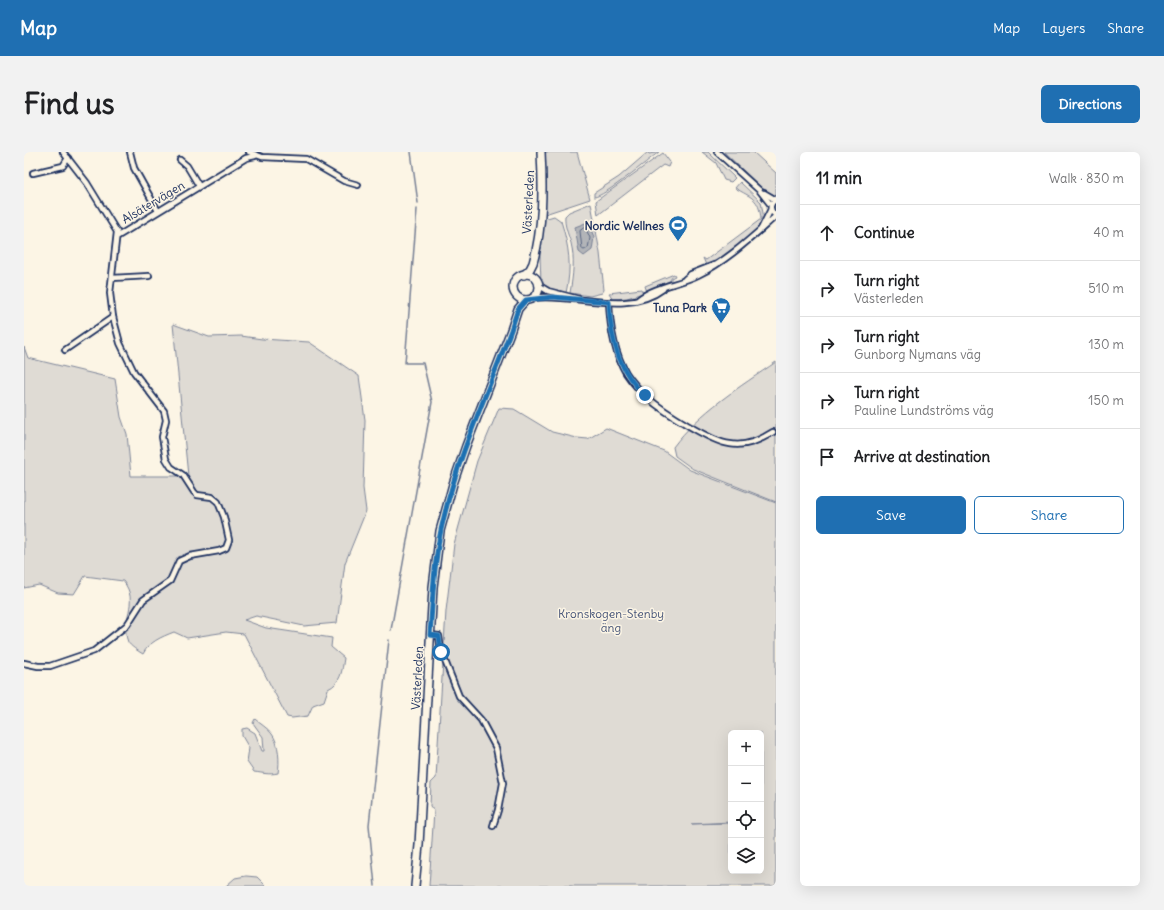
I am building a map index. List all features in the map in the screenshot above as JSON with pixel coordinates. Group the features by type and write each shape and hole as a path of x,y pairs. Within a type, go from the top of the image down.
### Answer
{"main road":[{"name":"Västerleden","path":"538,283 536,254 542,200 541,152"},
{"name":"Västerleden","path":"524,275 530,269 536,254"},
{"path":"524,275 530,275 538,283 537,293 529,299 520,298 515,294 515,282 518,278 524,275"},
{"name":"Västerleden","path":"515,294 515,316"},
{"name":"Västerleden","path":"415,886 420,827 435,566 448,500 459,466 509,337 515,316 520,306 529,299"}],"street":[{"path":"24,663 38,666 50,666 94,651 127,625 143,600 170,581 179,561 190,556 219,552 228,544 229,540 220,505 212,497 194,492 183,476 171,468 168,463 162,441 166,420 164,410 134,372 120,343 113,317 110,296 118,236 87,183 63,152"},
{"path":"130,152 134,168 158,211"},
{"path":"249,152 255,156 306,159 344,180 358,185"},
{"path":"717,152 760,191 776,200 759,232"},
{"name":"Alsätervägen","path":"118,236 246,158 255,156"},
{"path":"33,173 63,166 68,158"},
{"name":"Alsätervägen","path":"180,160 187,166 199,186"},
{"path":"538,283 548,291 579,299 609,302 648,298 691,274 715,264 759,232 776,215 760,191"},
{"path":"112,278 149,276"},
{"path":"529,299 542,297 573,300 579,299"},
{"path":"609,302 612,334 618,357 631,380 649,399 678,418 723,443 747,444 763,438 773,432"},
{"path":"64,350 113,317"},
{"path":"430,635 439,636 441,652 459,696 481,720 496,748 503,783 500,805 493,826"}],"green space":[{"path":"545,152 577,152 590,199 545,214"},
{"path":"648,152 649,154 659,152 616,185 594,197 594,193 619,177"},
{"path":"702,152 708,152 735,178 731,182 724,180 716,163"},
{"path":"724,152 753,152 776,173 776,196 763,189"},
{"path":"663,153 670,162 668,167 663,165 598,215 596,201"},
{"path":"740,182 761,202 764,219 753,233 738,246 722,258 706,265 703,258 706,260 761,219 760,212 754,199 735,188"},
{"path":"591,203 600,253 604,290 602,293 590,296 570,293 573,274 573,255 571,243 566,230 565,216 569,212"},
{"path":"554,216 561,221 568,248 569,274 566,293 548,289 541,283 540,256 544,219"},
{"path":"674,274 675,276 671,278 671,280 647,292 645,286"},
{"path":"641,289 643,293 627,298 613,299 609,293"},
{"path":"173,324 209,337 241,336 309,342 359,376 365,420 363,488 366,511 345,563 337,623 304,626 256,616 244,620 266,628 332,638 331,647 344,658 340,676 336,683 328,689 324,701 313,705 308,716 292,718 287,717 244,634 226,632 187,638 174,632 152,643 143,654 132,647 128,642 126,626 130,597 128,589 123,581 85,576 74,594 58,593 39,585 24,588 24,347 28,358 115,379 121,417 127,434 131,476 188,476"},
{"path":"776,362 776,502 693,469 675,456 673,447 695,422 721,400"},
{"name":"Kronskogen-Stenby äng","path":"499,408 514,409 552,432 577,438 588,439 606,428 664,451 690,470 776,503 776,886 429,886 434,811 430,806 431,783 436,778 446,611 454,544 477,461"},
{"path":"255,719 272,734 276,742 279,764 278,773 269,774 254,772 247,762 249,748 242,736 242,729 247,728 255,733 262,751 264,751 263,737 253,723"},
{"path":"246,876 257,877 266,886 226,886 235,878"}],"water":[{"path":"588,222 594,237 592,250 584,256 579,252 575,227"}],"waterway":[{"path":"411,152 418,203"},
{"path":"391,630 432,402 423,363 405,363 417,209"},
{"path":"375,886 369,825 389,640"}],"place":[{"name":"Nordic Wellnes","path":"678,242"},
{"name":"Tuna Park","path":"721,324"}],"route":[{"path":"441,652 439,646 439,636 430,635 435,566 448,500 466,446 498,366 515,316 521,304 526,300 542,297 609,302 612,334 618,357 627,375 636,387 645,395"}]}
